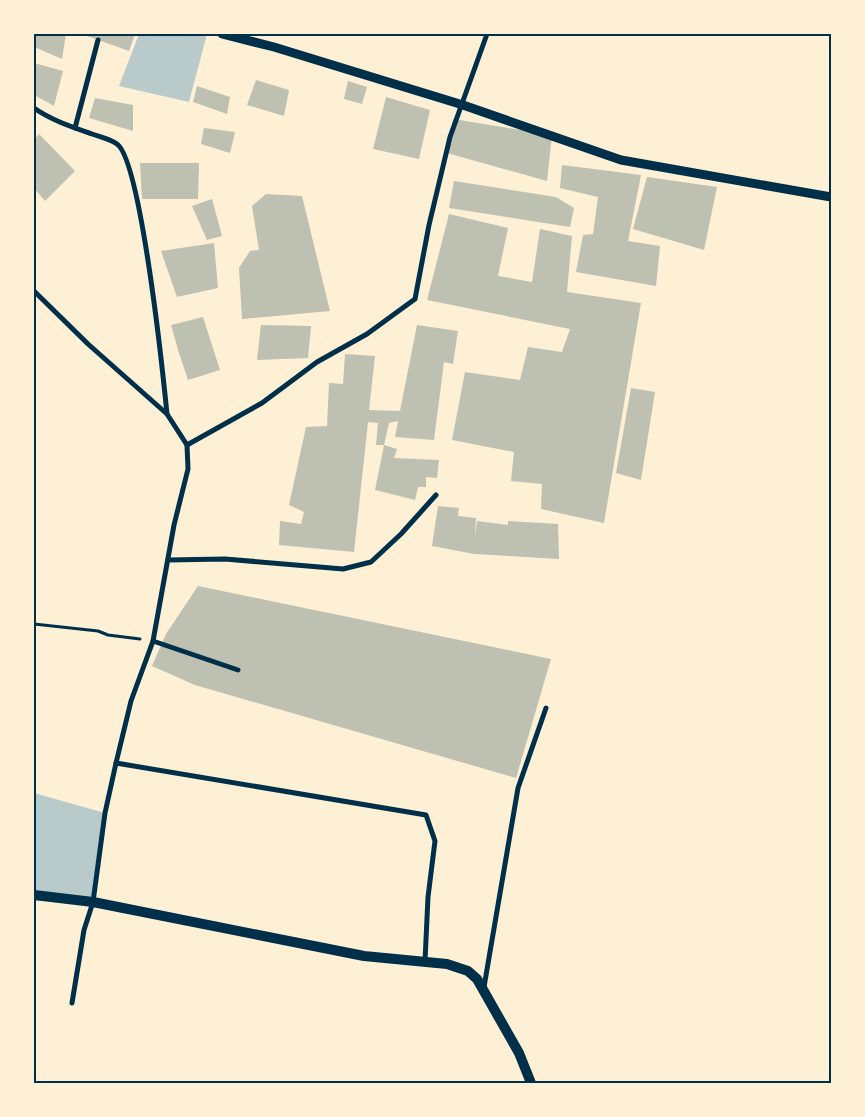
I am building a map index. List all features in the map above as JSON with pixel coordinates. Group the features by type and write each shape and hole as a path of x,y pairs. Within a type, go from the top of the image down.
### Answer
{"main road":[{"path":"34,896 93,902 364,956 447,964 468,971 477,979 519,1053 531,1083"}],"street":[{"path":"222,34 274,47 463,105 621,160 831,196"},
{"path":"187,445 262,403 317,362 367,334 415,299 429,225 450,137 487,34"},
{"path":"75,128 98,40"},
{"path":"34,108 64,124 118,144 126,155 136,198 156,309 167,414"},
{"path":"34,291 88,344 167,414 187,445 188,469 174,525 153,641 131,701 116,763 106,813 93,902 84,930 72,1002"},
{"path":"168,560 225,559 343,569 370,562 401,534 436,495"},
{"path":"153,641 238,670"},
{"path":"483,990 518,788 546,708"},
{"path":"116,763 426,815 435,841 428,897 425,961"}],"path":[{"path":"34,624 98,631 108,635 153,641"}],"shaded area":[{"path":"139,34 207,34 189,102 119,86"},
{"path":"34,793 105,813 93,902 34,895"}],"building":[{"path":"34,34 66,34 62,59 34,47"},
{"path":"88,34 135,34 129,51 87,36"},
{"path":"34,63 63,71 54,106 34,95"},
{"path":"256,80 289,90 284,116 247,105"},
{"path":"348,81 367,87 362,104 344,99"},
{"path":"197,86 230,97 227,114 193,102"},
{"path":"386,97 430,110 419,159 373,149"},
{"path":"95,98 133,105 133,131 89,118"},
{"path":"453,119 552,135 547,181 447,153"},
{"path":"204,128 235,132 230,153 201,144"},
{"path":"39,134 75,171 45,201 34,188 34,140"},
{"path":"140,163 199,163 198,199 142,199"},
{"path":"562,165 641,175 628,241 660,246 656,286 576,272 583,235 593,234 598,197 560,188"},
{"path":"647,177 717,187 704,250 633,229"},
{"path":"454,181 556,197 574,208 570,227 449,208"},
{"path":"266,194 302,196 330,311 242,319 239,268 250,251 259,250 252,206"},
{"path":"212,199 222,236 207,240 192,206"},
{"path":"449,214 508,228 498,276 532,282 540,229 572,236 567,292 641,303 604,523 541,509 542,484 511,481 514,452 452,440 465,372 520,380 528,347 562,352 570,329 427,300"},
{"path":"214,243 218,288 177,297 161,251"},
{"path":"203,317 220,370 188,380 171,325"},
{"path":"261,325 311,326 308,358 257,360"},
{"path":"417,325 458,331 453,364 444,362 434,440 395,437 398,421 389,423 384,445 376,445 378,423 368,422 354,552 279,545 280,521 301,524 304,512 289,505 306,427 327,426 329,383 343,384 345,354 375,356 369,410 400,411"},
{"path":"631,388 655,392 641,480 616,473"},
{"path":"384,445 397,449 394,458 439,460 437,478 426,477 426,487 418,487 415,500 375,490"},
{"path":"438,506 459,508 458,516 476,518 475,538 477,521 508,525 508,521 558,524 559,559 474,554 432,546"},
{"path":"198,586 551,659 516,778 195,685 152,666 166,634"}]}
